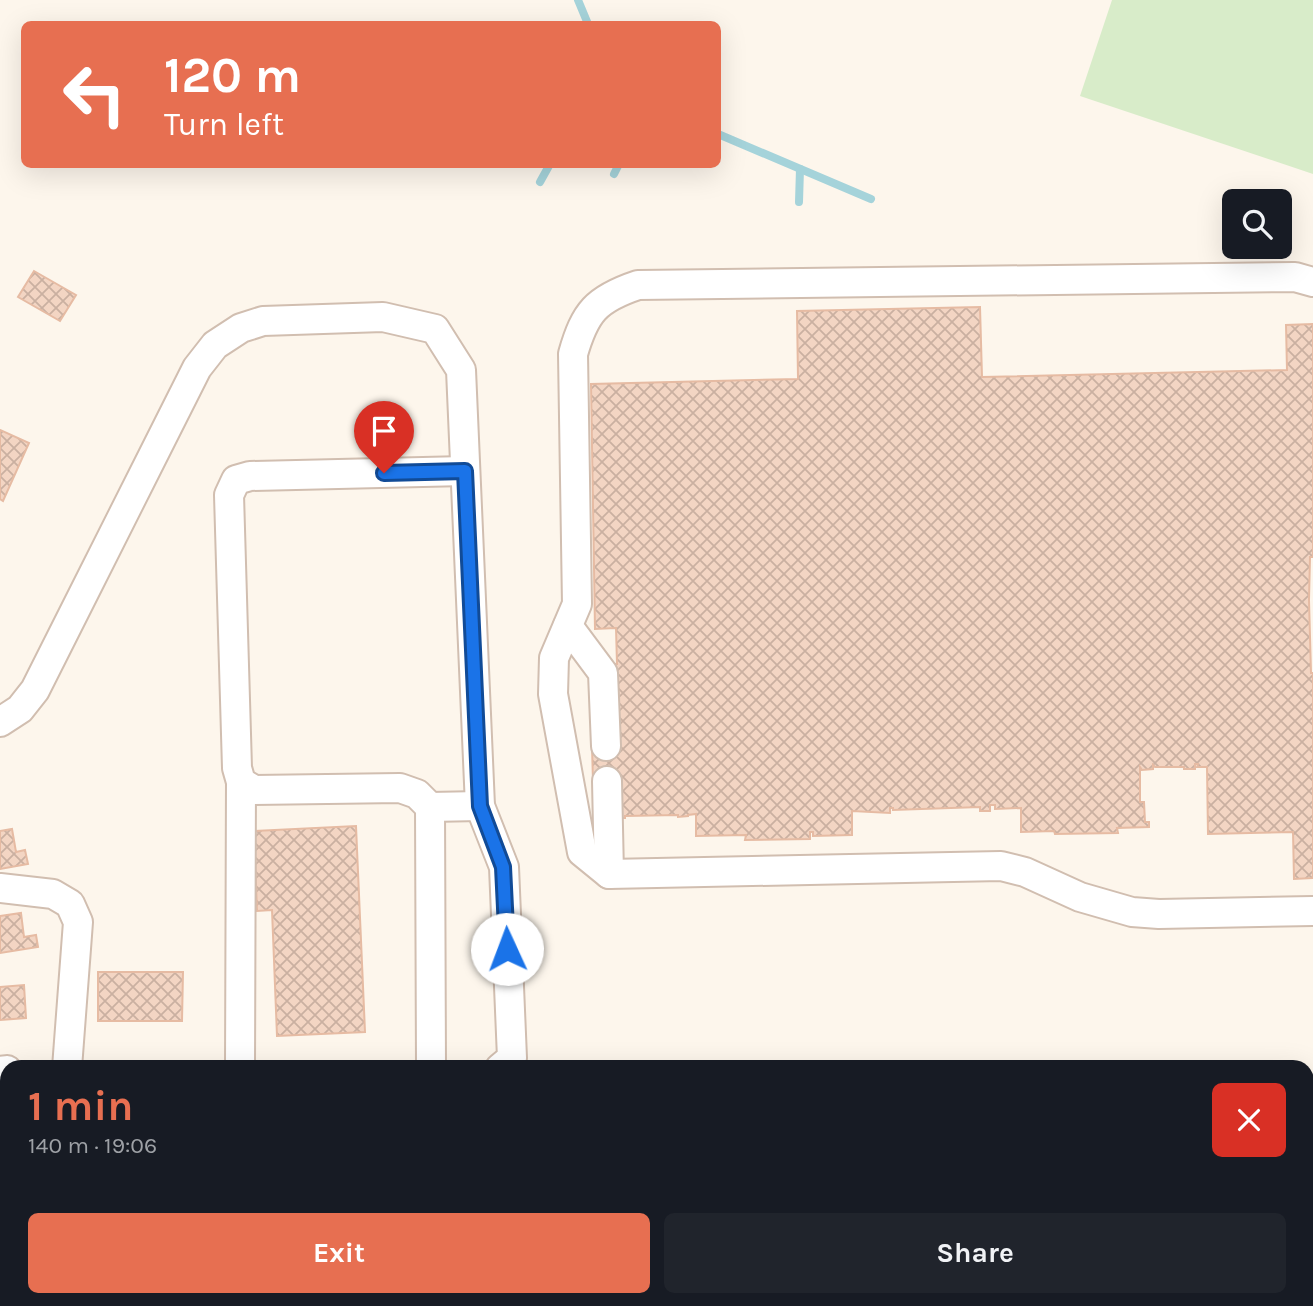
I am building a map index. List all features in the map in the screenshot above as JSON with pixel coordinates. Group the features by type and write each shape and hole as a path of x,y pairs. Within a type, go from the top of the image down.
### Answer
{"lane":[{"path":"1313,282 1295,277 638,285 615,293 596,306 581,327 573,354 577,604 554,658 553,694 582,852 609,874 1001,866 1025,872 1071,894 1132,912 1159,914 1313,911"},
{"path":"0,722 20,709 35,690 197,368 215,345 241,328 263,321 383,317 435,329 461,370 480,806 503,867 512,1058 510,1060"},
{"path":"240,1060 241,782 237,768 229,495 236,480 250,475 465,471"},
{"path":"568,626 603,673 606,746"},
{"path":"607,781 609,874"},
{"path":"241,782 254,790 400,788 417,794 430,807 431,1060"},
{"path":"430,807 480,806"},
{"path":"0,888 53,894 70,904 78,922 68,1060"}],"green space":[{"path":"1112,0 1313,0 1313,174 1080,96"}],"building":[{"path":"34,271 76,295 60,321 18,297"},
{"path":"980,307 982,377 1287,370 1286,325 1313,324 1313,557 1310,557 1309,600 1313,673 1313,878 1294,879 1293,832 1208,834 1207,767 1197,767 1198,764 1195,764 1195,769 1153,765 1153,769 1142,770 1140,767 1140,802 1144,802 1145,822 1149,822 1149,827 1117,828 1118,833 1021,832 1021,808 995,809 995,805 990,805 990,811 980,811 980,807 890,808 890,813 852,811 852,835 813,836 813,832 810,832 810,839 745,840 746,835 696,836 696,814 678,817 614,818 617,781 593,782 592,746 616,746 614,664 617,664 616,628 595,629 591,384 798,379 797,311"},
{"path":"0,430 29,443 3,501 0,499"},
{"path":"356,826 365,1032 277,1036 272,910 257,911 254,831"},
{"path":"12,829 16,852 25,850 28,864 0,869 0,831"},
{"path":"21,913 24,937 36,935 38,947 0,953 0,916"},
{"path":"98,972 183,972 182,1021 98,1021"},
{"path":"24,985 26,1018 0,1020 0,987"}],"waterway":[{"path":"578,0 587,21"},
{"path":"721,135 871,199"},
{"path":"540,182 548,168"},
{"path":"614,174 617,168"},
{"path":"799,202 800,169"}],"route":[{"path":"384,473 465,471 480,806 503,867 507,949"}]}
